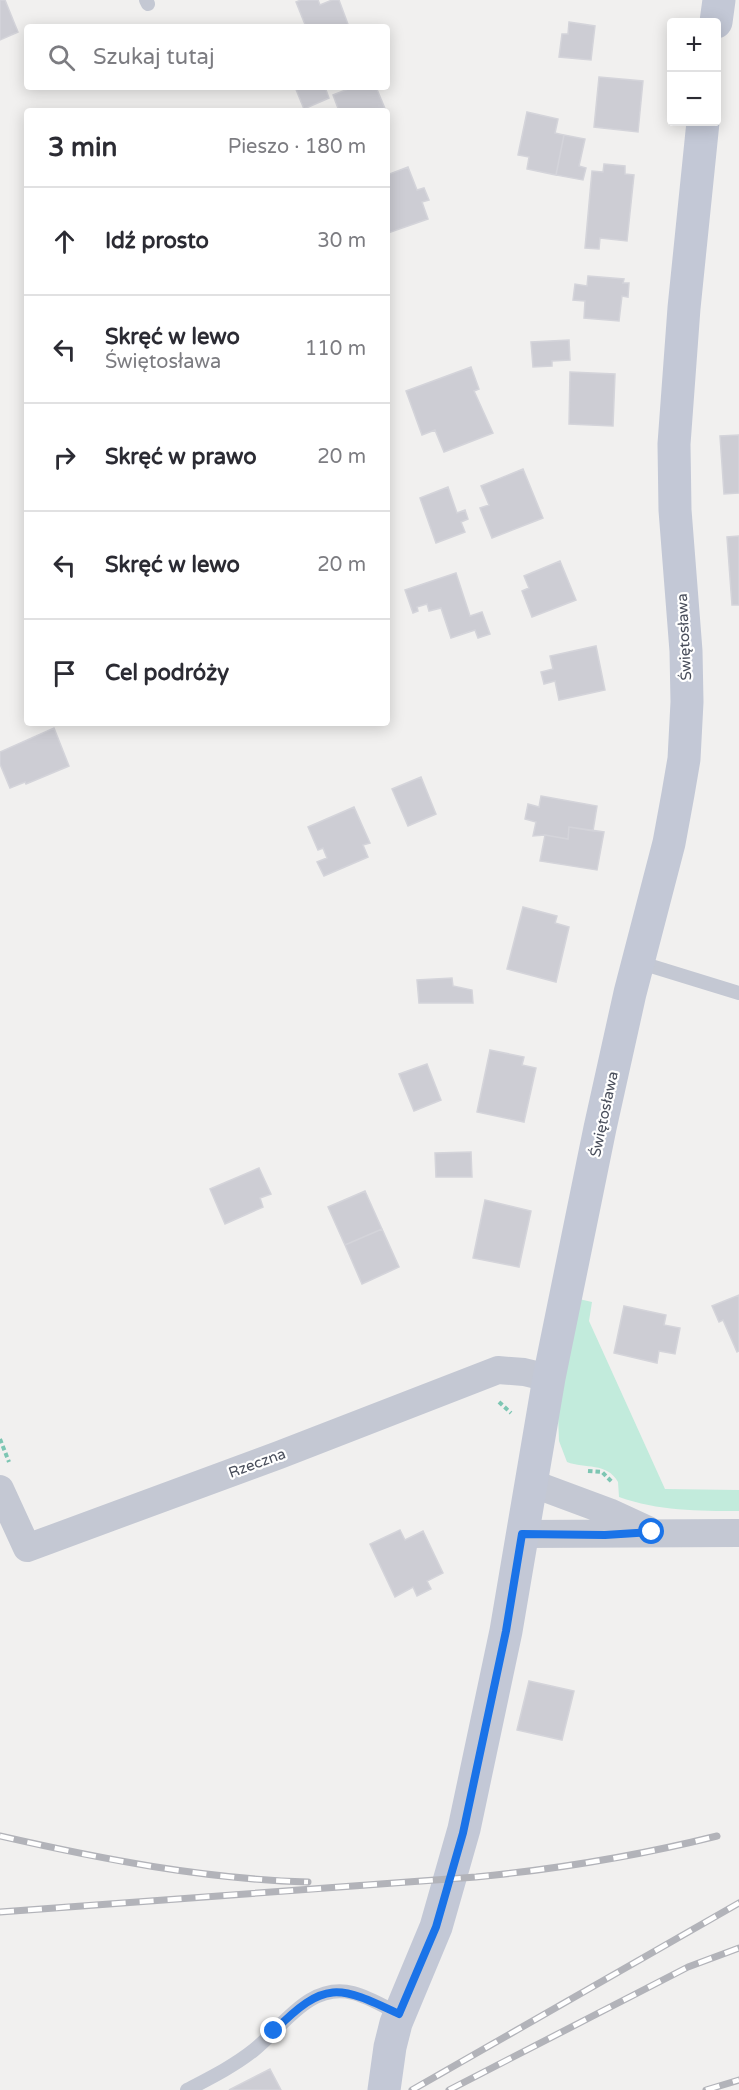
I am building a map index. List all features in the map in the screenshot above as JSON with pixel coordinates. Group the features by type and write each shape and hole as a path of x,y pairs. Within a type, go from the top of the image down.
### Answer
{"street":[{"path":"717,18 719,0"},
{"name":"Świętosława","path":"384,2090 390,2047 399,2014 436,1927 463,1833 506,1631 549,1378 598,1139 638,962 669,843 682,771 686,735 686,651 675,510 674,444 684,308 704,126"},
{"name":"Rzeczna","path":"0,1489 27,1548 269,1459 498,1370 524,1372 549,1378"},
{"path":"531,1483 609,1512 652,1532"},
{"path":"522,1534 739,1533"}],"lane":[{"path":"638,962 739,993"},
{"path":"187,2090 256,2049 291,2014 317,1997 332,1992 354,1994 399,2014"}],"green space":[{"path":"579,1299 592,1302 589,1321 665,1489 739,1490 739,1511 678,1509 634,1502 619,1497 618,1482 608,1471 567,1462 559,1441 558,1415"}],"building":[{"path":"0,0 5,0 18,32 0,40"},
{"path":"318,0 320,5 339,0 348,24 305,24 296,2"},
{"path":"569,22 595,26 591,60 559,57 562,34 568,34"},
{"path":"599,77 643,81 638,132 594,127"},
{"path":"296,90 326,90 329,98 304,108"},
{"path":"346,90 377,90 385,108 338,108 333,95"},
{"path":"527,112 558,119 555,133 564,135 556,175 527,169 529,157 518,155"},
{"path":"564,135 585,139 579,166 586,168 583,180 556,175"},
{"path":"604,164 625,166 625,174 634,175 627,241 600,238 599,249 585,248 592,171 603,172"},
{"path":"408,167 417,190 424,188 429,200 422,202 428,219 390,232 390,174"},
{"path":"588,276 624,279 623,283 629,283 628,297 622,296 619,321 584,318 585,301 573,300 575,284 587,286"},
{"path":"569,340 570,360 552,361 552,366 533,367 531,342"},
{"path":"471,367 479,389 474,391 493,433 444,452 435,430 422,435 406,391"},
{"path":"570,372 615,374 613,426 569,424"},
{"path":"739,435 739,493 724,494 720,436"},
{"path":"523,469 543,518 492,538 480,508 489,505 481,486"},
{"path":"448,487 457,513 465,510 468,519 461,522 465,532 436,543 420,498"},
{"path":"739,536 739,605 732,605 727,537"},
{"path":"560,561 576,600 532,617 522,591 529,588 524,576"},
{"path":"456,573 470,616 482,612 490,634 478,638 475,630 451,638 441,608 429,611 427,604 417,607 418,611 413,613 405,590"},
{"path":"596,646 605,690 559,700 555,681 544,684 541,672 553,669 550,656"},
{"path":"54,728 69,766 26,784 25,782 10,788 0,764 0,752"},
{"path":"421,777 436,814 408,826 392,789"},
{"path":"541,796 597,806 593,831 569,827 568,839 545,835 533,836 536,822 525,819 528,804 539,807"},
{"path":"354,807 370,843 363,845 368,857 324,876 317,862 327,858 323,848 318,850 308,827"},
{"path":"569,827 604,832 597,870 540,861 545,835 568,839"},
{"path":"523,907 557,916 555,923 569,927 556,982 507,969"},
{"path":"452,978 453,986 472,990 473,1003 419,1003 417,980"},
{"path":"490,1050 524,1057 522,1065 536,1068 524,1122 477,1112"},
{"path":"427,1064 441,1100 414,1111 399,1074"},
{"path":"471,1152 472,1177 436,1177 435,1153"},
{"path":"259,1168 271,1194 260,1198 263,1207 225,1224 210,1189"},
{"path":"365,1191 382,1229 345,1245 328,1207"},
{"path":"485,1200 531,1211 519,1267 473,1258"},
{"path":"382,1229 399,1267 362,1284 345,1245"},
{"path":"739,1295 739,1351 737,1352 723,1320 719,1322 712,1306"},
{"path":"624,1306 666,1315 664,1325 680,1328 675,1354 659,1351 657,1363 614,1353"},
{"path":"400,1530 405,1540 423,1531 443,1573 427,1581 431,1589 417,1596 413,1587 395,1597 370,1544"},
{"path":"529,1681 574,1691 562,1740 517,1730"},
{"path":"270,2069 281,2090 229,2090"}],"railway":[{"path":"0,1836 191,1872 308,1882"},
{"path":"0,1912 507,1874 627,1856 717,1836"},
{"path":"412,2090 739,1903"},
{"path":"449,2090 688,1967 739,1948"},
{"path":"706,2090 739,2080"}],"route":[{"path":"274,2031 305,2003 332,1992 354,1994 399,2014 436,1927 463,1833 506,1631 522,1534 605,1535 652,1532"}]}
